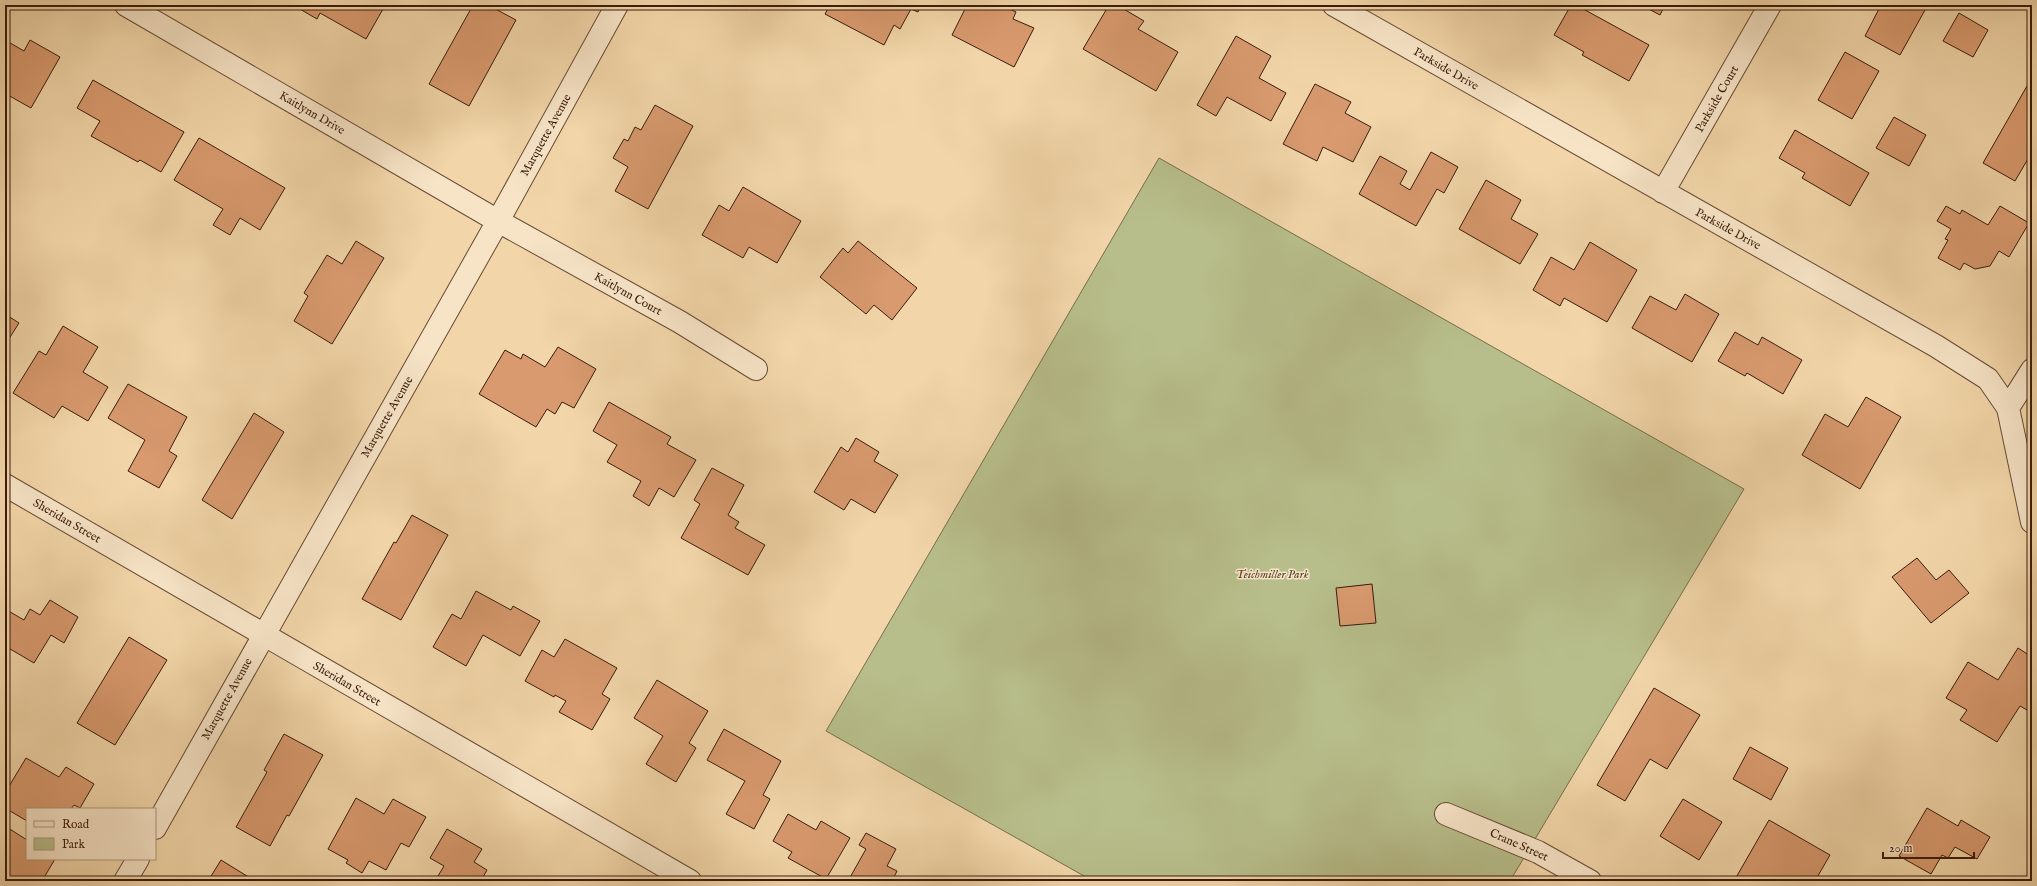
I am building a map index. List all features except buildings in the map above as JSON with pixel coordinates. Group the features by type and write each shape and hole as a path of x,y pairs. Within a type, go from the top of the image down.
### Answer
{"street":[{"name":"Kaitlynn Drive","path":"126,5 498,221"},
{"name":"Marquette Avenue","path":"156,826 498,221 617,5"},
{"name":"Parkside Drive","path":"1334,5 1965,363 1988,379 2008,408 2032,522"},
{"name":"Parkside Court","path":"1663,192 1770,5"},
{"name":"Kaitlynn Court","path":"498,221 680,322 756,369"},
{"path":"2008,408 2032,370"},
{"name":"Sheridan Street","path":"5,485 690,881"},
{"name":"Crane Street","path":"1446,814 1538,852 1590,881"},
{"path":"126,881 137,860"}],"green space":[{"name":"Teichmiller Park","path":"1159,158 1744,489 1510,881 1093,881 826,731"}]}
